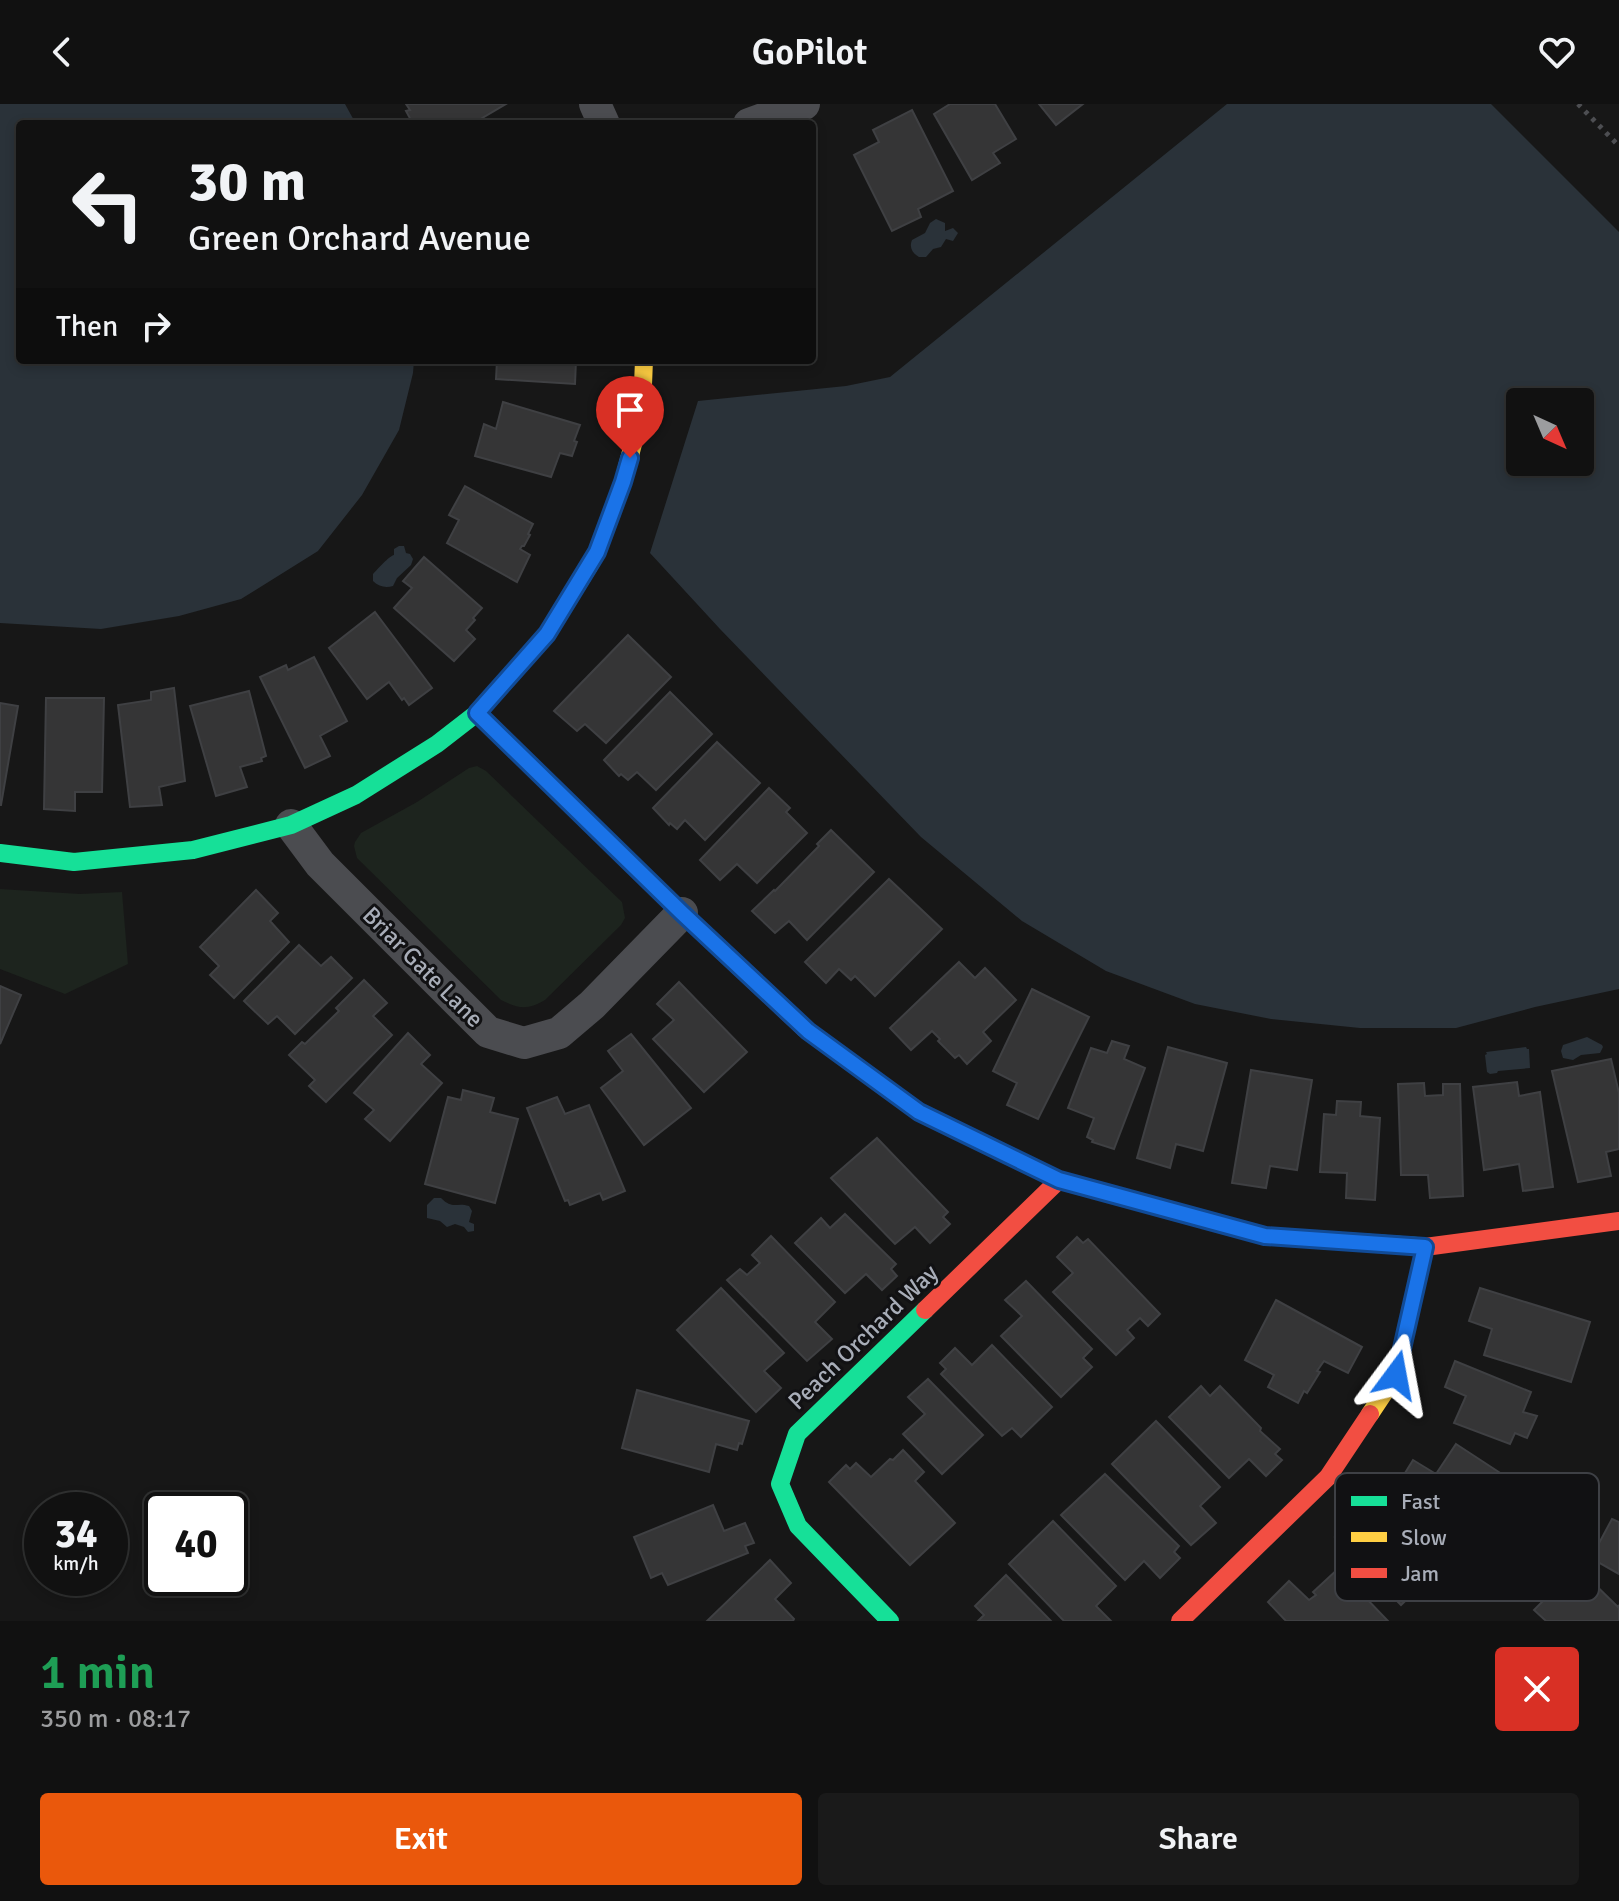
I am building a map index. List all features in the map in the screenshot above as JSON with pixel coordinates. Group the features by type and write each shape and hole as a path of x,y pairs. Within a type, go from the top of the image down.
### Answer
{"street":[{"path":"760,120 804,104"},
{"path":"0,853 74,862 193,850 291,825 356,795 437,744 477,713 547,634 597,552 623,482 642,410 644,364"},
{"path":"477,713 808,1031 919,1112 1059,1180 1265,1236 1425,1247 1619,1221"},
{"name":"Briar Gate Lane","path":"291,825 320,864 488,1032 524,1043 559,1033 592,1005 682,913"},
{"name":"Peach Orchard Way","path":"890,1621 798,1526 780,1484 797,1434 1059,1180"},
{"path":"1180,1621 1328,1477 1396,1375 1425,1247"}],"path":[{"path":"1578,104 1619,146"}],"shaded area":[{"path":"0,104 345,104 354,120 16,120 16,364 414,364 399,430 362,495 318,551 241,599 179,616 101,629 0,623"},
{"path":"1227,104 1491,104 1619,232 1619,989 1456,1028 1360,1028 1271,1019 1195,1004 1106,971 1022,921 921,837 650,553 698,401 846,386 890,377"},
{"path":"936,219 945,223 945,231 953,228 958,233 953,241 946,239 941,247 933,249 926,257 919,257 912,250 912,240 925,233"},
{"path":"404,546 406,553 410,554 413,559 411,565 393,586 378,585 373,581 373,574 394,555 394,549"},
{"path":"477,766 486,771 622,902 625,918 621,925 545,1000 528,1007 501,1000 357,858 354,846 361,833"},
{"path":"0,889 80,894 122,892 128,964 65,994 0,969"},
{"path":"1587,1037 1602,1045 1600,1053 1581,1055 1573,1060 1563,1058 1563,1045"},
{"path":"1529,1049 1530,1068 1487,1072 1486,1052"},
{"path":"434,1198 441,1198 452,1205 469,1206 472,1211 469,1222 474,1224 474,1231 468,1232 455,1224 447,1227 440,1221 427,1218 427,1205"}],"building":[{"path":"406,104 506,104 479,120 411,120 406,111 410,110"},
{"path":"950,104 995,104 1016,139 993,153 1000,163 972,180 934,114"},
{"path":"1039,104 1083,104 1056,125"},
{"path":"912,110 953,191 918,209 921,217 892,231 854,155 879,142 873,130"},
{"path":"497,364 576,364 575,384 496,379"},
{"path":"503,402 580,425 572,456 560,453 551,477 475,456 484,424 496,429"},
{"path":"465,486 533,524 530,535 520,549 530,555 517,582 447,543 459,520 449,515"},
{"path":"424,557 482,608 466,630 475,639 454,661 394,608 412,588 403,581"},
{"path":"375,612 432,688 409,705 389,682 367,699 329,648"},
{"path":"628,635 671,677 606,743 585,724 577,731 554,711"},
{"path":"314,657 347,721 320,736 330,756 305,768 260,677 286,665 288,670"},
{"path":"174,688 185,781 159,787 162,805 130,807 118,705 151,700 151,692"},
{"path":"249,691 266,756 261,758 262,761 240,767 247,787 216,796 190,706"},
{"path":"670,692 712,734 656,790 637,772 628,780 621,774 619,776 604,760"},
{"path":"46,698 104,698 102,792 75,792 75,811 44,809"},
{"path":"0,703 18,706 1,805 0,805"},
{"path":"717,742 760,783 705,840 685,820 677,829 653,808"},
{"path":"769,788 790,808 786,812 807,833 757,883 737,864 720,880 700,860"},
{"path":"831,830 874,872 807,940 789,921 775,933 752,911 819,846 817,844"},
{"path":"889,879 942,929 875,996 855,976 851,980 839,969 826,983 805,962"},
{"path":"256,890 278,913 270,921 289,942 234,998 210,975 219,966 200,947"},
{"path":"299,945 321,966 331,957 352,978 295,1034 277,1016 268,1024 244,1001"},
{"path":"959,962 975,978 985,968 1016,1000 983,1032 991,1041 967,1064 959,1055 955,1058 932,1031 911,1050 890,1028"},
{"path":"364,980 387,1003 373,1016 392,1035 326,1102 309,1086 315,1080 289,1055 339,1011 336,1008"},
{"path":"679,982 747,1052 704,1092 653,1039 674,1020 657,1004"},
{"path":"0,986 21,995 0,1044"},
{"path":"1032,989 1089,1017 1038,1119 1007,1105 1017,1083 993,1071"},
{"path":"408,1033 430,1055 421,1064 442,1083 390,1141 365,1119 374,1110 354,1093"},
{"path":"631,1034 691,1108 644,1145 601,1088 623,1071 608,1051"},
{"path":"1112,1041 1129,1046 1124,1059 1145,1068 1114,1149 1092,1142 1087,1137 1094,1118 1068,1108 1091,1048 1107,1053"},
{"path":"1168,1047 1227,1063 1203,1151 1176,1144 1170,1168 1137,1158"},
{"path":"1611,1059 1619,1093 1619,1149 1606,1152 1611,1176 1578,1182 1552,1071"},
{"path":"1251,1070 1312,1080 1297,1170 1270,1166 1266,1188 1232,1183"},
{"path":"1517,1082 1519,1096 1540,1092 1553,1187 1523,1191 1519,1164 1484,1170 1473,1087"},
{"path":"1424,1083 1425,1096 1443,1095 1443,1084 1460,1084 1463,1196 1430,1198 1428,1175 1401,1175 1398,1084"},
{"path":"463,1090 494,1098 490,1112 518,1119 495,1203 425,1184 448,1097 461,1100"},
{"path":"557,1097 565,1114 589,1105 625,1191 603,1200 600,1193 570,1205 568,1200 565,1201 527,1108"},
{"path":"1337,1101 1361,1102 1360,1116 1380,1118 1375,1200 1346,1198 1347,1173 1320,1172 1324,1114 1336,1115"},
{"path":"877,1138 948,1212 943,1217 950,1224 930,1243 915,1227 895,1244 831,1178"},
{"path":"845,1214 896,1264 891,1269 897,1276 882,1290 866,1274 845,1293 795,1243 821,1218 830,1228"},
{"path":"771,1236 835,1302 815,1322 832,1339 807,1361 727,1280 740,1269 747,1275 760,1263 752,1255"},
{"path":"1077,1237 1083,1243 1088,1239 1160,1314 1148,1326 1140,1318 1127,1330 1134,1338 1116,1355 1053,1292 1073,1273 1057,1257"},
{"path":"1026,1281 1092,1349 1083,1358 1092,1367 1061,1397 1001,1336 1022,1316 1005,1300"},
{"path":"721,1288 784,1353 764,1371 781,1388 756,1412 677,1330"},
{"path":"1480,1288 1590,1322 1571,1382 1484,1355 1492,1329 1469,1321"},
{"path":"1276,1300 1362,1347 1348,1373 1324,1361 1298,1403 1268,1387 1274,1375 1245,1360"},
{"path":"992,1345 1052,1407 1021,1437 1012,1428 1002,1436 941,1374 946,1369 940,1363 955,1348 972,1365"},
{"path":"1455,1361 1531,1392 1523,1412 1537,1416 1527,1438 1515,1433 1510,1444 1454,1423 1466,1396 1445,1387"},
{"path":"928,1379 983,1435 942,1474 903,1434 925,1414 908,1397"},
{"path":"1201,1386 1210,1396 1220,1386 1280,1449 1275,1454 1282,1460 1266,1476 1249,1459 1229,1478 1169,1417"},
{"path":"637,1390 749,1421 742,1444 739,1443 737,1450 716,1444 709,1472 622,1448"},
{"path":"1156,1421 1220,1487 1200,1506 1216,1523 1191,1545 1112,1464"},
{"path":"1456,1444 1500,1473 1437,1473"},
{"path":"903,1450 924,1472 915,1481 955,1523 910,1565 829,1482 846,1465 850,1469 856,1463 871,1477"},
{"path":"1413,1460 1434,1473 1405,1473"},
{"path":"1105,1474 1179,1546 1174,1552 1180,1558 1160,1578 1144,1561 1125,1580 1061,1515"},
{"path":"713,1505 724,1531 745,1523 754,1543 745,1546 748,1553 668,1585 662,1573 651,1578 634,1537"},
{"path":"1612,1519 1619,1522 1619,1574 1599,1563 1599,1543"},
{"path":"1053,1521 1116,1586 1096,1606 1111,1621 1064,1621 1009,1564"},
{"path":"770,1560 791,1583 775,1599 793,1621 707,1621"},
{"path":"1335,1572 1335,1601 1369,1601 1388,1621 1286,1621 1268,1602 1289,1581 1309,1600 1316,1595 1313,1592"},
{"path":"1006,1575 1051,1621 978,1621 984,1615 975,1606"},
{"path":"1599,1588 1619,1605 1619,1621 1546,1621 1534,1610 1543,1601 1599,1601"}],"traffic: fast":[{"path":"0,853 74,862 193,850 291,825 356,795 437,744 477,713 547,634 589,566"},
{"path":"805,1029 919,1112 1059,1180 1265,1236 1417,1246"},
{"path":"890,1621 798,1526 780,1484 797,1434 925,1310"}],"traffic: slow":[{"path":"589,566 623,482 642,410 644,364"},
{"path":"1370,1414 1396,1375 1425,1247"}],"traffic: jam":[{"path":"477,713 805,1029"},
{"path":"925,1310 1059,1180"},
{"path":"1417,1246 1619,1221"},
{"path":"1180,1621 1328,1477 1370,1414"}],"route":[{"path":"630,458 597,552 547,634 477,713 808,1031 919,1112 1059,1180 1265,1236 1425,1247 1396,1375"}]}
